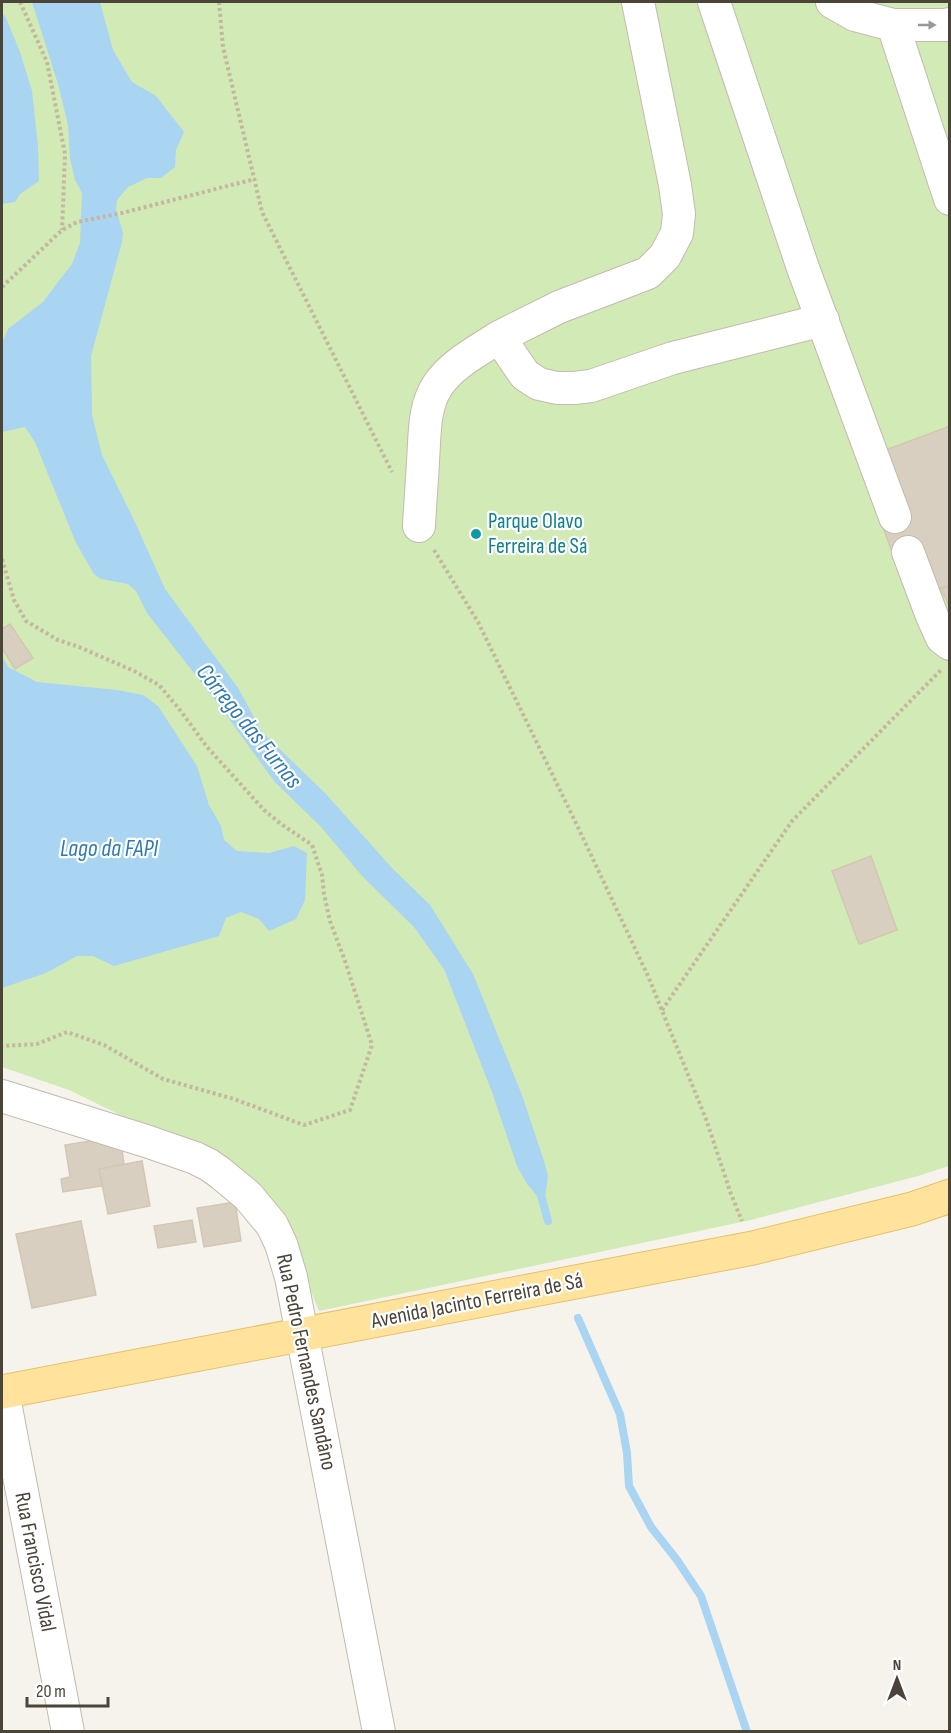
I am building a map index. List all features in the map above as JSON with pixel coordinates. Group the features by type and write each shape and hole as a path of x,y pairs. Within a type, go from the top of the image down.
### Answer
{"main road":[{"name":"Avenida Jacinto Ferreira de Sá","path":"2,1392 753,1248 912,1209 950,1196"}],"street":[{"path":"419,526 426,420 432,396 439,384 466,359 499,337 559,307 648,273 665,256 676,233 679,214 675,185 638,2"},
{"path":"714,2 771,176 895,517"},
{"path":"832,2 855,15 893,26 950,24"},
{"path":"893,26 941,147 950,198"},
{"path":"499,337 525,375 539,384 557,388 574,388 591,386 673,358 823,320"},
{"path":"908,552 942,638 950,644"},
{"name":"Rua Pedro Fernandes Sandâno","path":"2,1096 195,1158 219,1172 248,1196 272,1226 281,1244 291,1277 379,1731"},
{"name":"Rua Francisco Vidal","path":"2,1392 68,1731"}],"path":[{"path":"21,2 47,62 65,154 62,230"},
{"path":"219,2 223,47 262,212 393,474"},
{"path":"2,287 62,230 77,222 122,213 255,179"},
{"path":"419,526 478,622 648,976 706,1119 731,1194 753,1248"},
{"path":"2,559 14,600 26,621 58,640 134,671 159,685 207,747 264,810 312,845 322,875 330,921 372,1045 350,1110 304,1125 234,1099 163,1079 104,1045 67,1032 37,1044 2,1046"},
{"path":"662,1011 792,821 950,662"}],"green space":[{"name":"Parque Olavo Ferreira de Sá","path":"2,2 949,2 949,1166 751,1220 319,1311 279,1213 157,1133 69,1090 2,1067"}],"water":[{"path":"32,2 100,2 113,50 132,82 156,96 184,132 176,150 175,167 161,178 147,178 128,187 117,200 116,209 123,233 122,242 91,356 92,415 102,455 165,589 238,688 262,732 325,793 392,868 430,905 473,974 522,1095 544,1161 548,1176 544,1204 527,1184 517,1166 492,1092 444,969 414,927 363,877 321,827 274,781 219,705 147,613 136,591 128,584 101,579 94,574 76,543 35,442 25,427 2,432 2,343 8,329 43,302 72,264 80,243 82,193 75,180 70,158 68,125 58,84"},
{"path":"2,13 20,52 32,91 39,181 20,194 15,202 2,204"},
{"name":"Lago da FAPI","path":"2,656 8,667 37,682 143,695 158,706 197,766 209,805 221,826 224,840 237,851 269,853 294,846 307,853 305,900 296,919 269,931 259,919 241,912 226,918 219,936 114,966 93,956 77,956 46,973 2,988"}],"building":[{"path":"950,426 950,585 934,590 894,557 881,522 880,452"},
{"path":"950,585 950,608 941,589"},
{"path":"10,624 33,658 15,669 2,648 2,629"},
{"path":"871,856 897,930 859,944 832,871"},
{"path":"120,1136 124,1164 99,1169 102,1186 63,1192 61,1179 70,1177 65,1145"},
{"path":"142,1161 150,1206 108,1214 99,1169"},
{"path":"235,1202 241,1241 204,1247 197,1208"},
{"path":"192,1220 196,1242 158,1248 154,1226"},
{"path":"81,1221 96,1295 32,1308 16,1234"}],"waterway":[{"name":"Córrego das Furnas","path":"541,1195 548,1221"},
{"name":"Córrego das Furnas","path":"578,1318 620,1414 627,1453 629,1486 651,1527 701,1596 747,1732"}],"place":[{"name":"Parque Olavo Ferreira de Sá","path":"476,534"}]}
